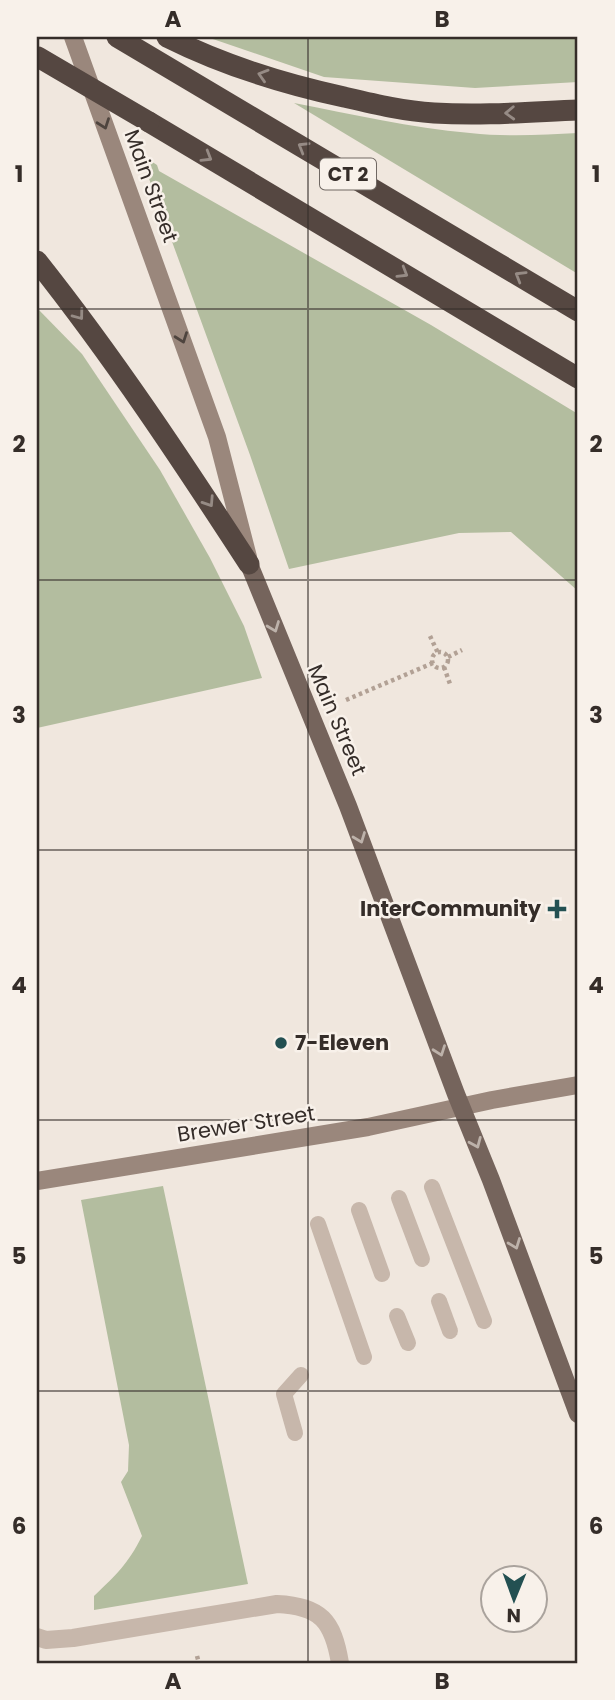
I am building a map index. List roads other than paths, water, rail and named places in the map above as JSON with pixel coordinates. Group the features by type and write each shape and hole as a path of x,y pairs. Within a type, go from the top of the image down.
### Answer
{"highway":[{"name":"CT 2","path":"117,37 578,311"},
{"path":"167,37 255,73 377,105 458,114 578,110"},
{"name":"CT 2","path":"37,56 578,378"},
{"path":"37,261 129,384 249,564"}],"main road":[{"name":"Main Street","path":"73,37 213,427 249,564 348,806 578,1414"},
{"name":"Brewer Street","path":"37,1181 368,1127 578,1085"}],"street":[{"path":"37,1637 46,1640 74,1638 277,1604 298,1605 321,1616 334,1638 340,1663"}],"lane":[{"path":"432,1187 484,1321"},
{"path":"399,1198 422,1259"},
{"path":"359,1210 382,1274"},
{"path":"318,1224 364,1357"},
{"path":"439,1301 450,1331"},
{"path":"397,1316 408,1343"},
{"path":"295,1433 284,1394 301,1375"}],"place":[{"name":"InterCommunity","path":"557,909"},
{"name":"7-Eleven","path":"281,1043"}]}
